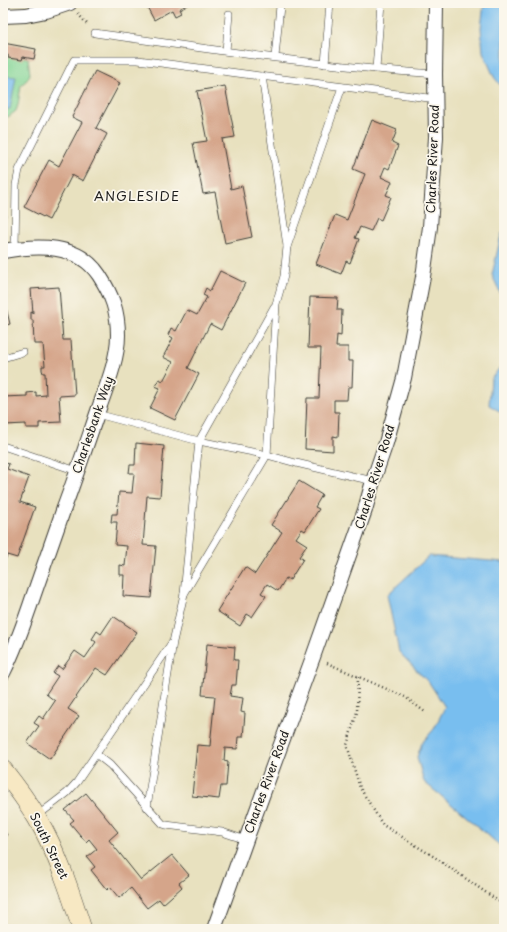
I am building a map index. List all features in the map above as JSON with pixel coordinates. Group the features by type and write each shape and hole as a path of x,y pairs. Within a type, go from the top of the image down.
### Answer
{"main road":[{"name":"South Street","path":"3,770 37,817 57,858 82,929"}],"street":[{"path":"3,16 26,15 46,11 70,3"},
{"name":"Charles River Road","path":"214,929 365,510 386,444 404,378 423,277 434,184 436,137 436,3"},
{"name":"Charlesbank Way","path":"3,673 16,644 78,471 109,380 116,353 118,336 115,307 111,294 97,271 90,264 76,254 53,248 36,247 9,250"}],"lane":[{"path":"325,64 330,3"},
{"path":"376,69 381,3"},
{"path":"275,57 280,6"},
{"path":"226,51 229,14"},
{"path":"95,33 325,64 435,74"},
{"path":"9,250 19,170 74,60 138,60 436,99"},
{"path":"262,76 287,247"},
{"path":"184,594 267,455 276,304 284,276 287,247 342,87"},
{"path":"147,807 172,642 184,594 199,441 276,304"},
{"path":"3,358 23,352"},
{"path":"97,414 199,441 267,455 374,481"},
{"path":"3,446 78,471"},
{"path":"37,817 72,788 172,642"},
{"path":"96,754 110,765 160,822 166,825 222,832 246,840"}],"path":[{"path":"70,3 95,33"},
{"path":"313,657 405,697 424,712"},
{"path":"358,677 357,712 347,745 360,788 383,825 436,858 504,905"}],"green space":[{"path":"3,54 28,58 30,74 27,80 21,85 16,111 8,117 3,115"}],"water":[{"path":"484,3 504,3 504,90 494,77 483,52 481,28"},
{"path":"3,76 16,77 10,109 3,109"},
{"path":"504,231 504,301 492,275 501,235"},
{"path":"504,362 504,414 489,405 491,379"},
{"path":"429,556 504,562 504,849 424,782 417,757 422,743 434,729 445,707 430,684 399,652 387,595"}],"building":[{"path":"145,3 191,3 179,9 181,13 175,16 172,10 154,20"},
{"path":"3,43 36,49 34,59 23,57 22,60 8,58 8,55 3,54"},
{"path":"95,71 120,83 96,128 107,134 83,181 72,175 49,220 24,207 49,160 59,166 82,122 72,117"},
{"path":"225,86 235,137 222,139 231,189 242,186 252,237 225,243 215,192 203,194 193,143 207,141 197,91"},
{"path":"372,120 397,130 392,143 398,146 389,169 385,167 381,177 392,182 386,195 391,197 381,220 377,218 371,231 360,227 355,238 359,239 350,263 346,261 341,274 316,264 335,215 347,220 365,174 353,169"},
{"path":"3,198 7,198 5,224 3,223"},
{"path":"220,271 245,283 221,330 210,324 188,368 199,374 175,420 150,408 160,388 155,386 159,379 163,381 173,362 163,357 173,338 168,335 171,328 176,331 187,310 197,315 207,297 203,295 206,288 210,291"},
{"path":"59,287 63,340 71,340 75,395 59,396 61,422 39,423 39,428 26,428 26,424 5,425 3,397 27,396 27,393 36,392 36,396 46,395 45,373 43,373 42,370 42,366 45,366 43,344 34,344 33,320 31,320 31,312 33,313 31,289"},
{"path":"310,297 338,298 337,310 342,310 341,336 337,335 336,347 348,347 348,361 353,361 352,387 348,387 347,400 334,400 334,412 339,412 338,437 333,436 333,451 305,449 307,398 319,398 321,348 308,348"},
{"path":"3,299 10,324 3,326"},
{"path":"136,443 164,446 160,497 147,496 143,545 156,546 151,598 123,596 124,575 120,575 120,565 125,566 127,546 115,545 117,522 111,522 112,514 117,514 119,492 132,493 134,473 129,473 130,465 135,465"},
{"path":"3,462 9,464 7,469 29,477 20,502 35,507 17,558 7,555 3,566 3,511 7,499 3,498"},
{"path":"299,481 322,495 315,507 319,509 305,531 302,529 296,538 307,545 299,557 303,559 290,580 286,578 278,591 267,584 261,593 266,596 252,617 247,614 240,626 217,611 245,567 255,574 282,532 271,525"},
{"path":"113,616 137,632 107,675 96,668 68,709 79,716 50,759 27,743 39,726 34,723 39,716 43,719 55,701 46,694 58,676 53,673 58,666 62,669 75,651 85,658 96,642 92,639 97,631 101,634"},
{"path":"207,644 235,647 234,660 238,660 236,685 232,685 230,696 243,698 241,712 245,713 243,737 238,737 237,749 225,748 224,761 228,762 226,786 221,786 219,799 192,796 197,745 210,746 215,696 202,695"},
{"path":"86,793 118,832 109,840 141,880 172,855 189,875 179,883 182,887 163,904 159,899 147,908 131,888 119,898 110,887 107,890 91,870 95,867 87,857 97,849 89,839 86,842 70,823 74,820 65,810"},
{"path":"3,828 7,835 3,838"}],"district":[{"name":"ANGLESIDE","path":"137,196"}]}
